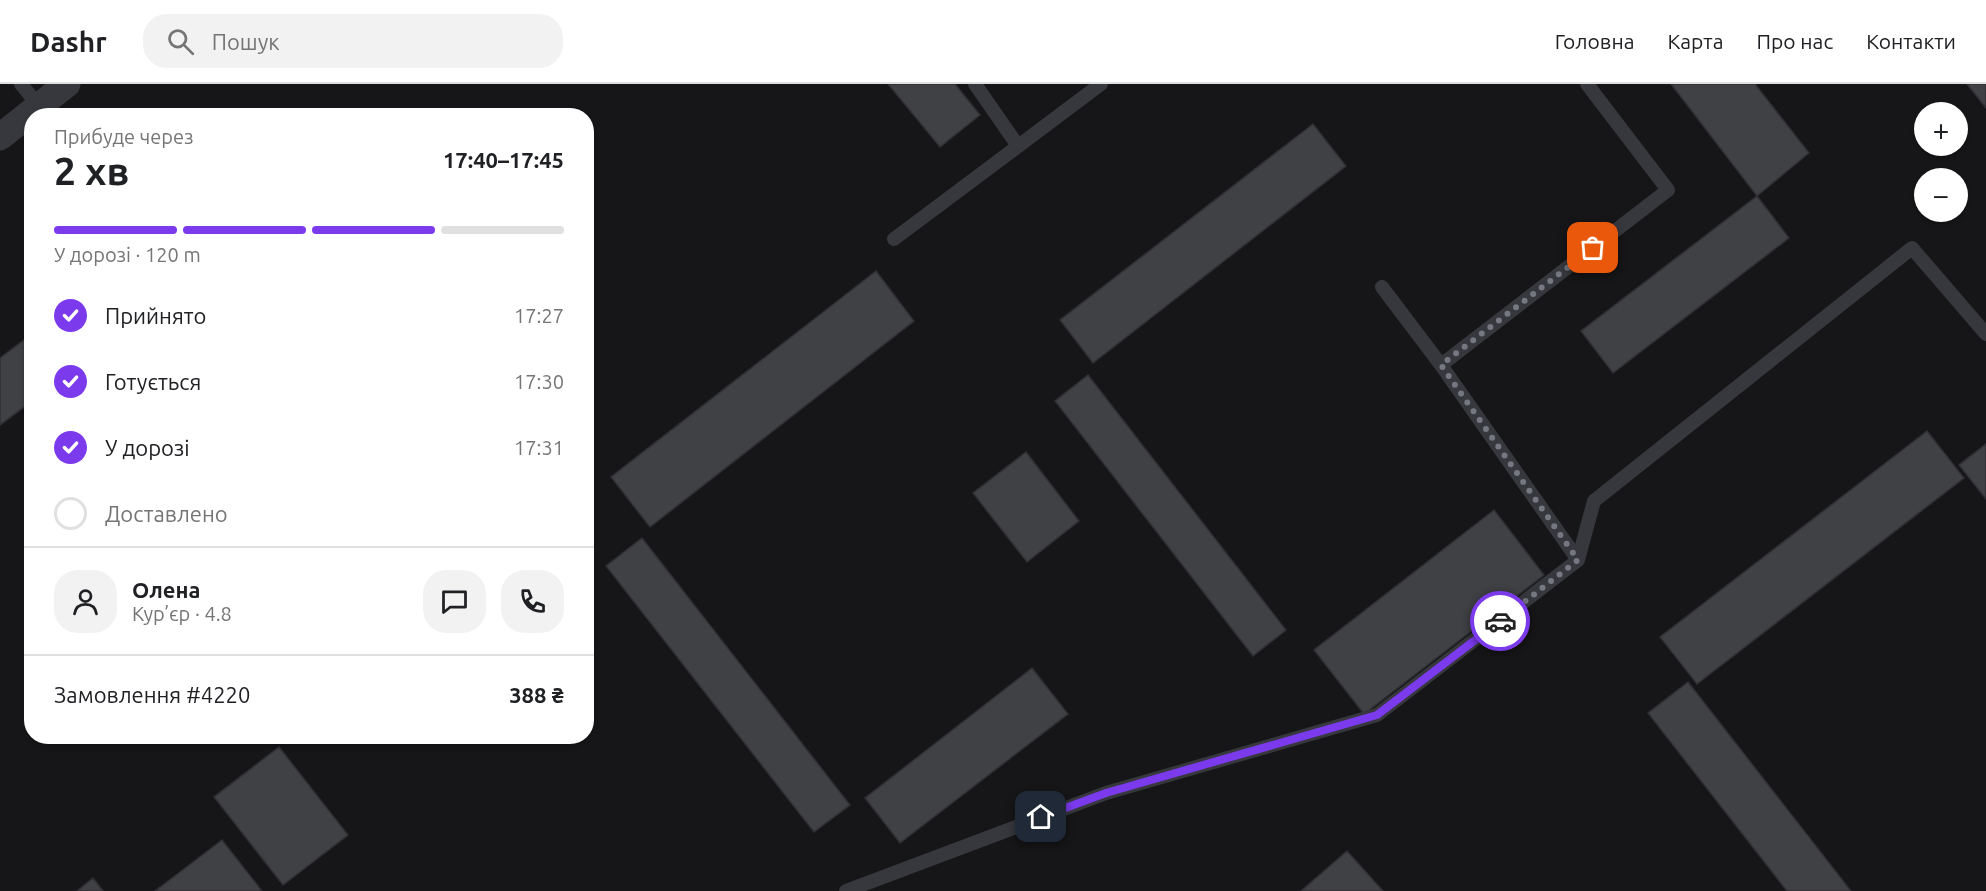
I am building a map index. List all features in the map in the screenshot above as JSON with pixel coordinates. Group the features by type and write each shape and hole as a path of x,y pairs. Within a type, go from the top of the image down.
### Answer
{"street":[{"path":"36,108 67,84"},
{"path":"0,137 24,118"}],"lane":[{"path":"21,84 39,106"},
{"path":"975,84 1018,146"},
{"path":"894,239 1101,84"},
{"path":"1441,365 1668,190 1587,84"},
{"path":"846,891 1106,793 1377,715 1578,560 1594,501 1912,248 1986,334"},
{"path":"1382,287 1441,365 1578,560"}],"building":[{"path":"888,84 955,84 980,115 940,147"},
{"path":"1671,84 1755,84 1809,153 1757,196"},
{"path":"1967,84 1986,84 1986,108"},
{"path":"1313,124 1346,166 1093,363 1060,320"},
{"path":"1757,196 1789,238 1613,373 1581,331"},
{"path":"876,271 914,321 650,527 611,477"},
{"path":"24,340 24,407 0,425 0,358"},
{"path":"1088,375 1286,630 1253,656 1055,401"},
{"path":"1927,431 1964,478 1697,684 1660,637"},
{"path":"1986,444 1986,499 1959,465"},
{"path":"1026,452 1079,521 1027,562 973,493"},
{"path":"1494,510 1544,575 1364,714 1314,650"},
{"path":"642,538 850,805 814,832 606,566"},
{"path":"1032,668 1068,714 900,843 865,798"},
{"path":"1688,682 1851,891 1787,891 1648,713"},
{"path":"279,747 348,835 283,885 214,797"},
{"path":"222,840 262,891 155,891"},
{"path":"1347,851 1383,891 1301,891"},
{"path":"93,878 103,891 77,891"}],"way so far":[{"path":"1500,621 1578,560 1441,365 1593,248"}],"route":[{"path":"1041,817 1106,793 1377,715 1500,621"}]}
